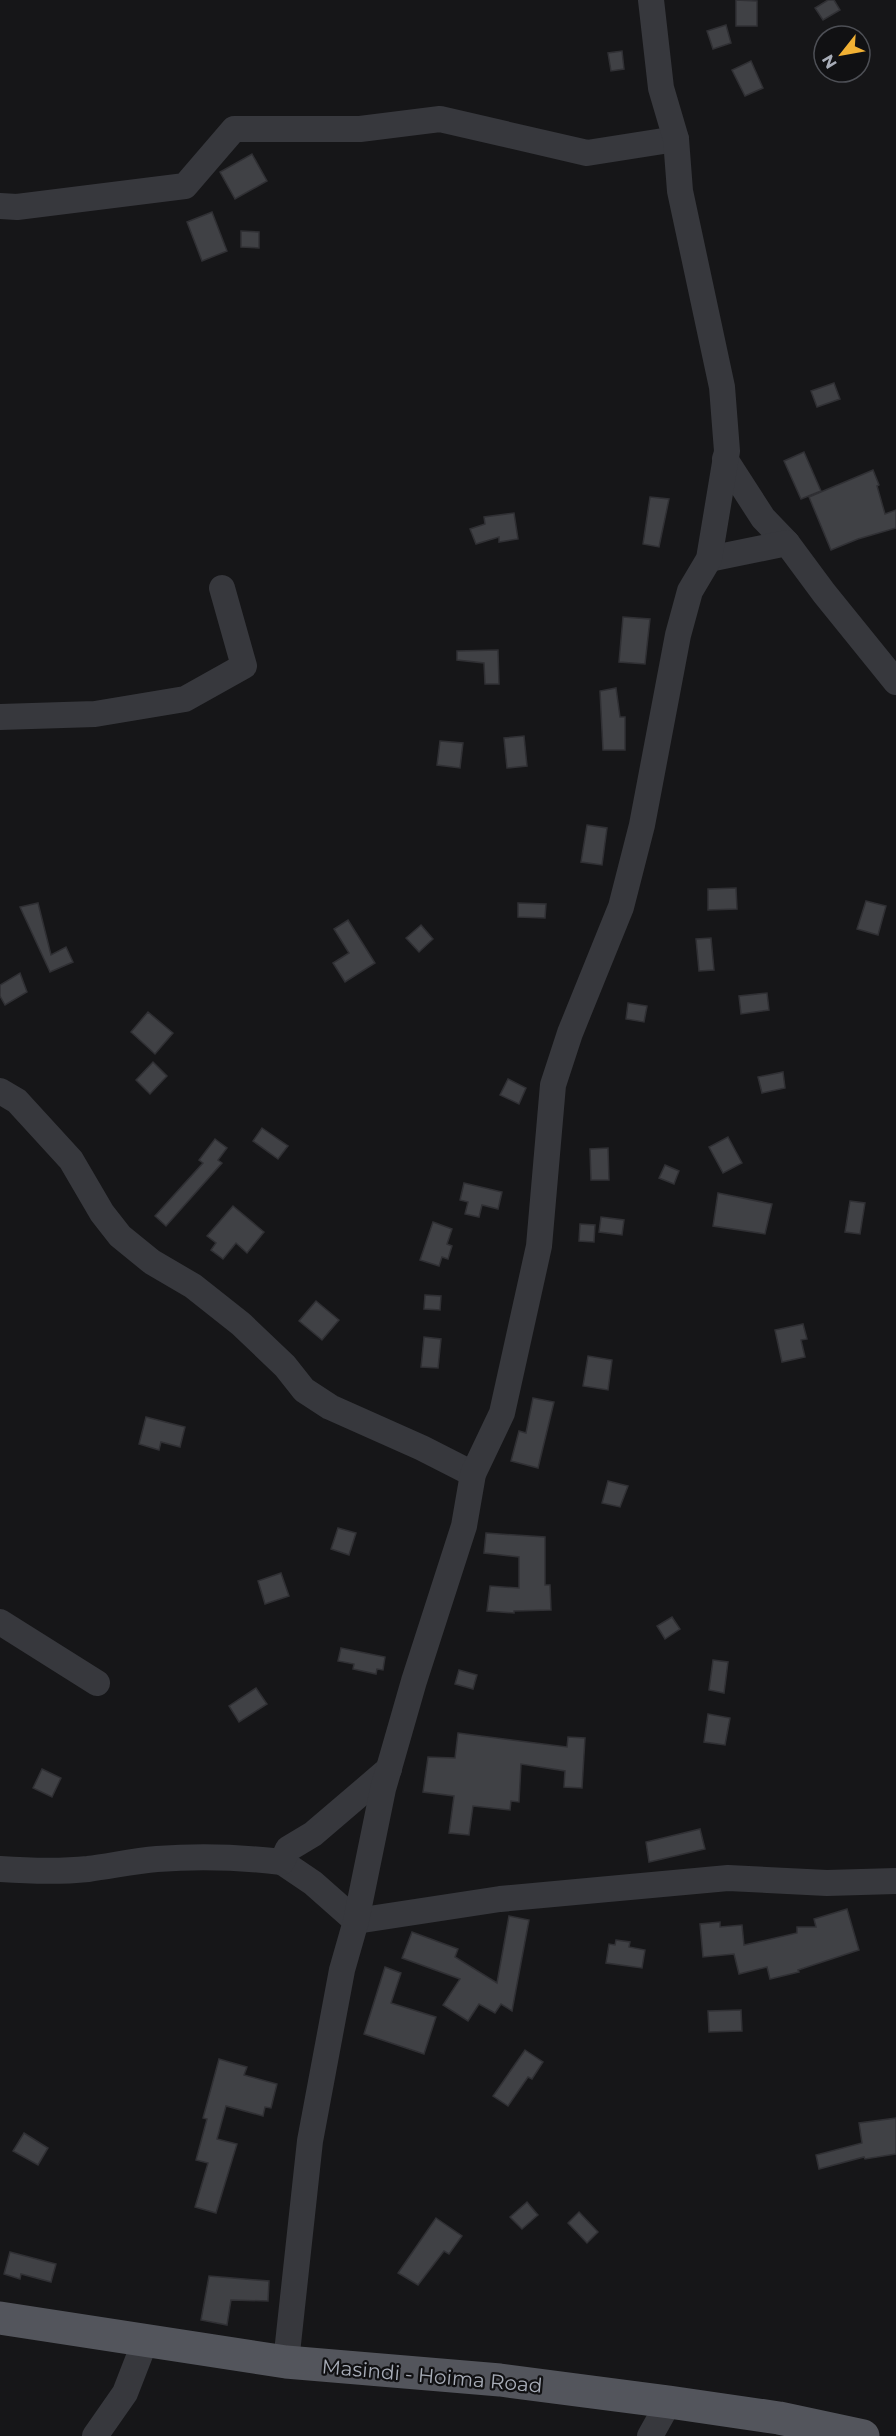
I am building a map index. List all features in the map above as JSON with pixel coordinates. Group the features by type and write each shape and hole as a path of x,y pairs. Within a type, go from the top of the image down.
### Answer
{"main road":[{"name":"Masindi - Hoima Road","path":"0,2318 286,2362 500,2380 779,2418 845,2434"}],"street":[{"path":"286,2362 310,2141 342,1970 356,1921 389,1769 414,1681 464,1526 473,1474 502,1413 539,1246 553,1085 570,1033 621,907 642,825 678,635 690,591 709,559 727,451 722,387 680,191 676,139 661,88 651,0"},
{"path":"0,206 17,207 185,186 234,129 360,129 440,119 587,153 676,139"},
{"path":"725,459 763,518 787,543 896,682"},
{"path":"709,559 787,543"},
{"path":"0,717 95,714 185,699 244,666 222,588"},
{"path":"0,1091 17,1101 71,1160 102,1214 120,1236 152,1262 193,1286 241,1324 285,1366 304,1390 330,1407 422,1448 473,1474"},
{"path":"0,1622 98,1683"},
{"path":"282,1862 288,1849 331,1820 389,1769"},
{"path":"0,1869 35,1872 77,1870 156,1859 221,1857 282,1862 313,1883 356,1921"},
{"path":"356,1921 500,1899 728,1878 827,1883 896,1881"},
{"path":"95,2436 125,2394 146,2339"},
{"path":"650,2436 669,2403"}],"building":[{"path":"736,0 757,1 757,26 736,26"},
{"path":"828,0 834,0 840,10 823,20 815,8"},
{"path":"726,25 731,43 713,49 707,31"},
{"path":"622,51 624,69 611,71 608,53"},
{"path":"751,61 763,88 745,96 732,70"},
{"path":"252,154 267,181 235,199 220,172"},
{"path":"212,212 227,251 202,261 187,222"},
{"path":"241,231 259,232 259,248 241,247"},
{"path":"834,383 840,399 817,407 811,391"},
{"path":"804,452 821,491 801,499 784,461"},
{"path":"873,470 879,485 877,486 885,514 896,510 896,528 831,550 809,497"},
{"path":"650,497 669,499 659,547 643,544"},
{"path":"514,513 518,539 499,542 499,537 476,544 470,529 485,524 484,517"},
{"path":"623,617 650,619 645,664 619,662"},
{"path":"498,650 499,684 485,684 484,663 457,660 457,651"},
{"path":"616,688 620,717 625,717 625,750 603,750 600,691"},
{"path":"524,736 527,766 507,768 504,738"},
{"path":"440,741 463,743 460,768 437,765"},
{"path":"587,825 607,828 602,865 581,862"},
{"path":"736,888 737,909 708,910 708,889"},
{"path":"866,901 886,906 878,935 857,929"},
{"path":"38,903 51,955 66,947 73,962 50,972 20,907"},
{"path":"518,903 546,904 545,918 518,917"},
{"path":"348,920 375,963 345,982 333,963 349,953 334,929"},
{"path":"421,925 433,939 419,952 406,938"},
{"path":"711,938 714,970 699,971 696,939"},
{"path":"20,973 27,992 5,1005 0,996 0,985"},
{"path":"767,993 769,1010 741,1014 739,996"},
{"path":"628,1003 647,1006 644,1022 626,1019"},
{"path":"148,1012 173,1033 155,1054 131,1032"},
{"path":"153,1062 167,1076 150,1094 136,1080"},
{"path":"783,1072 785,1088 762,1093 758,1077"},
{"path":"508,1079 526,1088 519,1104 500,1095"},
{"path":"262,1128 288,1146 278,1159 253,1141"},
{"path":"728,1137 742,1163 723,1173 709,1147"},
{"path":"215,1139 227,1148 218,1160 222,1163 166,1226 155,1216 203,1163 199,1160"},
{"path":"608,1148 609,1180 591,1180 590,1149"},
{"path":"665,1165 679,1171 674,1184 659,1178"},
{"path":"464,1183 502,1192 498,1209 482,1205 479,1217 465,1214 468,1202 460,1200"},
{"path":"718,1193 772,1204 765,1234 713,1226"},
{"path":"850,1201 865,1203 860,1234 845,1232"},
{"path":"233,1206 264,1232 247,1253 236,1243 223,1259 211,1250 216,1243 207,1236"},
{"path":"601,1217 624,1220 622,1235 599,1232"},
{"path":"433,1222 452,1229 447,1244 452,1246 448,1259 442,1257 439,1266 420,1260"},
{"path":"580,1224 595,1225 594,1242 579,1241"},
{"path":"425,1295 441,1296 440,1310 424,1309"},
{"path":"316,1301 339,1320 322,1340 299,1321"},
{"path":"803,1324 807,1339 801,1340 805,1357 782,1362 775,1330"},
{"path":"424,1337 441,1339 438,1368 421,1367"},
{"path":"588,1356 612,1360 608,1390 583,1386"},
{"path":"533,1398 554,1402 538,1468 511,1461 519,1431 526,1433"},
{"path":"146,1417 185,1427 180,1447 161,1442 159,1450 139,1444"},
{"path":"608,1481 628,1486 620,1507 602,1503"},
{"path":"338,1528 356,1533 349,1555 331,1549"},
{"path":"486,1533 545,1537 545,1585 550,1585 551,1610 514,1611 514,1613 487,1611 490,1586 519,1588 519,1557 484,1553"},
{"path":"281,1573 289,1596 265,1604 258,1581"},
{"path":"672,1617 680,1629 665,1639 657,1626"},
{"path":"341,1648 385,1657 383,1670 377,1669 376,1674 353,1669 354,1664 338,1661"},
{"path":"713,1660 728,1662 724,1693 709,1690"},
{"path":"459,1670 477,1675 473,1689 455,1684"},
{"path":"256,1688 267,1704 239,1722 229,1706"},
{"path":"708,1714 730,1718 725,1745 704,1742"},
{"path":"458,1733 567,1747 568,1737 585,1738 582,1788 564,1787 565,1771 521,1764 519,1802 511,1801 510,1810 473,1806 469,1835 449,1833 454,1796 423,1792 428,1757 455,1758"},
{"path":"42,1769 61,1778 52,1797 33,1788"},
{"path":"700,1829 705,1849 649,1862 646,1842"},
{"path":"847,1909 859,1950 798,1970 799,1972 770,1979 767,1967 739,1974 734,1954 703,1957 700,1924 720,1922 720,1927 742,1925 744,1945 797,1933 797,1927 816,1927 814,1919"},
{"path":"509,1916 529,1920 512,2011 501,2004 495,2013 479,2004 468,2021 443,2005 460,1979 402,1958 412,1932 458,1949 455,1957 497,1983"},
{"path":"616,1940 630,1942 629,1947 645,1950 642,1968 606,1963 609,1944 615,1945"},
{"path":"385,1967 401,1973 391,2003 436,2017 424,2054 364,2034"},
{"path":"741,2010 742,2031 709,2032 708,2011"},
{"path":"525,2050 543,2062 532,2079 528,2077 508,2106 493,2096"},
{"path":"219,2059 247,2067 244,2075 277,2084 271,2108 265,2107 263,2116 226,2106 217,2139 237,2144 216,2213 195,2207 208,2163 196,2160 207,2119 203,2118"},
{"path":"896,2118 896,2154 865,2159 864,2157 819,2169 816,2155 862,2143 859,2123"},
{"path":"24,2133 48,2148 38,2165 13,2151"},
{"path":"527,2202 538,2215 522,2229 510,2217"},
{"path":"579,2212 598,2232 587,2243 568,2223"},
{"path":"436,2218 462,2236 449,2254 444,2251 418,2285 398,2273"},
{"path":"10,2252 56,2264 51,2282 21,2274 20,2279 4,2274"},
{"path":"209,2276 269,2281 268,2301 231,2300 227,2325 201,2320"}]}
